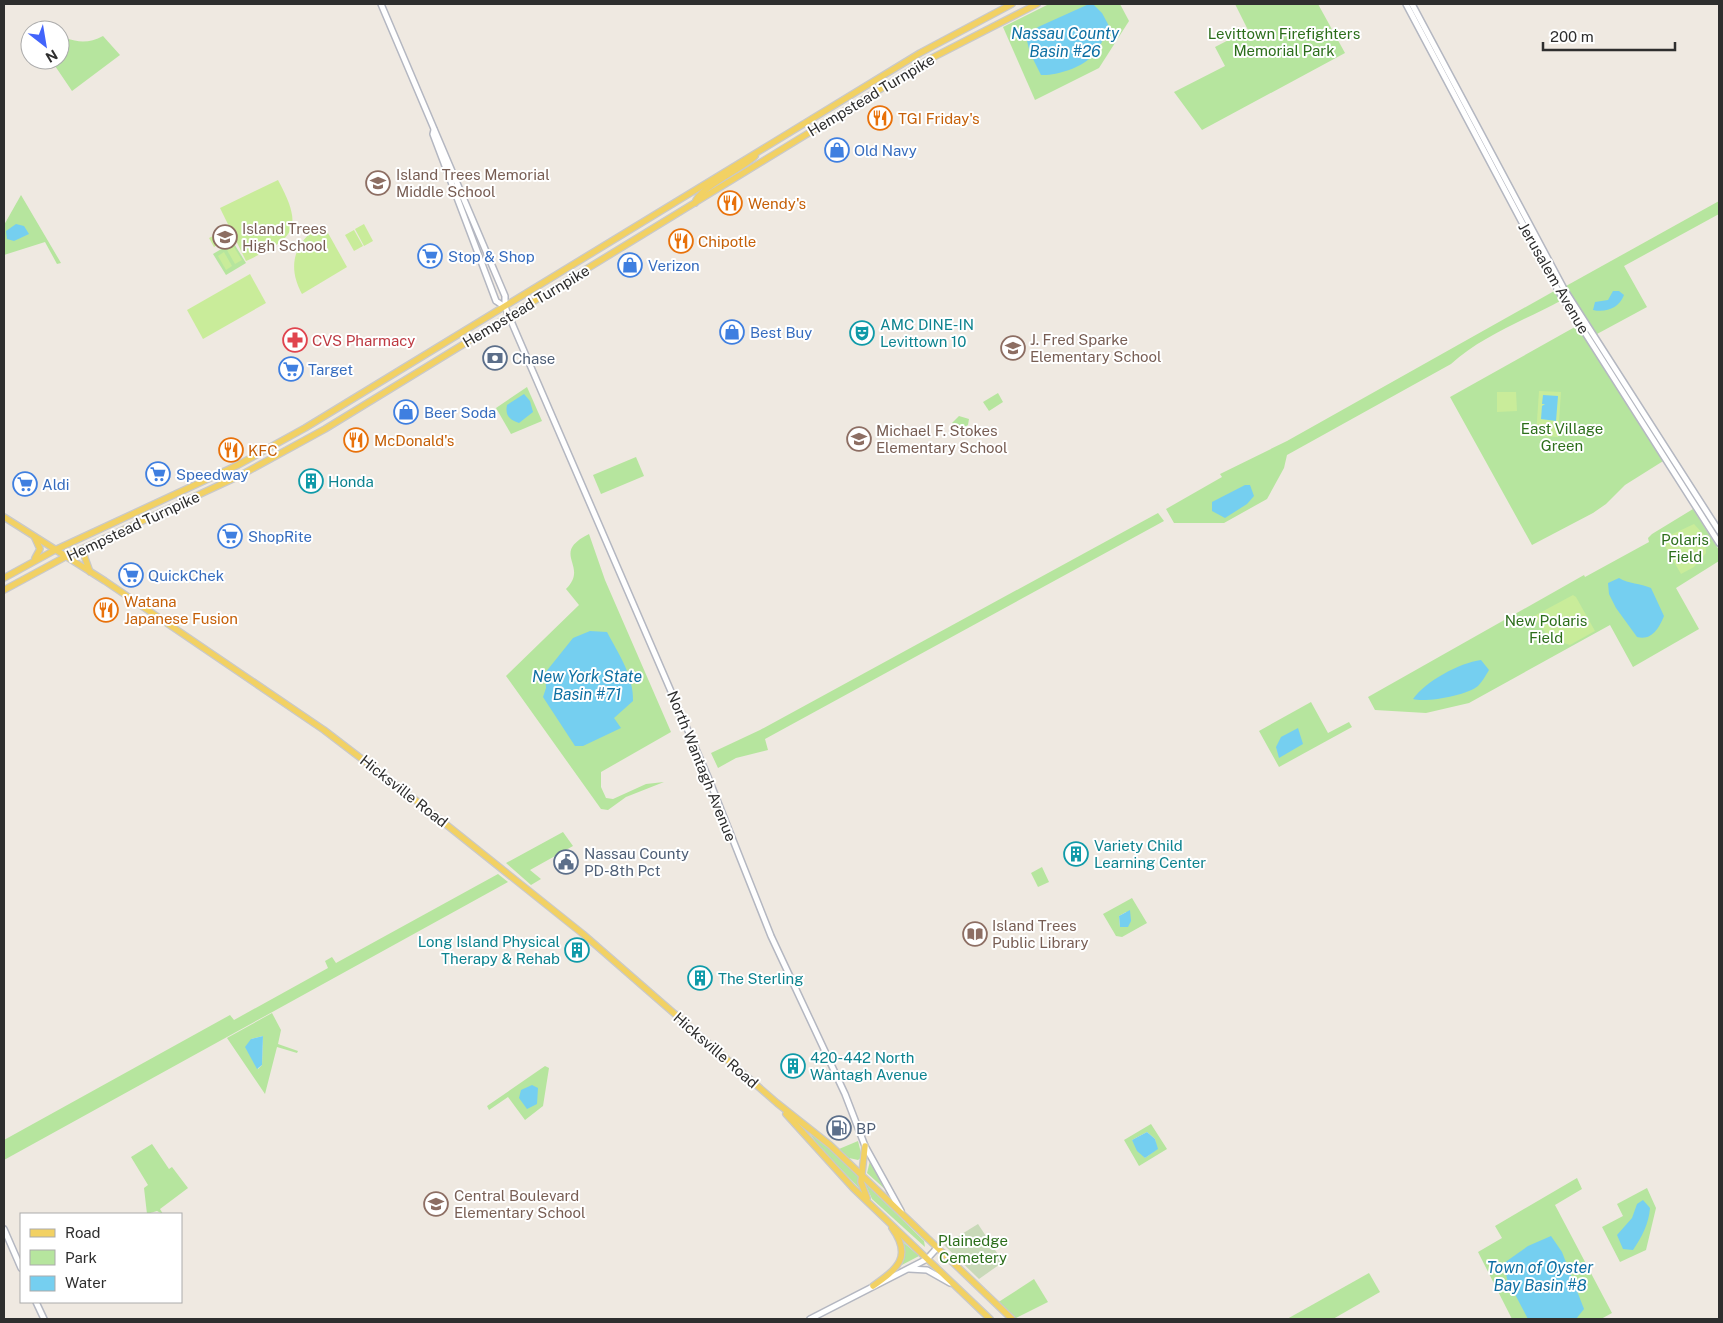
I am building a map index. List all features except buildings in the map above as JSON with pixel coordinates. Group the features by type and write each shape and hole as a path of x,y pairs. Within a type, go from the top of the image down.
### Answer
{"main road":[{"path":"381,4 434,130 437,132 505,296 505,307"},
{"name":"Hempstead Turnpike","path":"4,578 55,550 262,452 505,307 920,52 1012,4"},
{"name":"Hempstead Turnpike","path":"4,590 65,557 194,498 267,461 509,316 928,60 1037,4"},
{"name":"Jerusalem Avenue","path":"1406,4 1559,292 1719,543"},
{"name":"Jerusalem Avenue","path":"1412,4 1564,288 1719,532"},
{"path":"434,130 433,134 496,301 505,307"},
{"path":"689,194 695,203 700,194 742,168 762,149"},
{"name":"North Wantagh Avenue","path":"505,307 708,777 770,936 845,1094 866,1146 901,1212"},
{"name":"Hicksville Road","path":"4,517 90,572 324,730 370,764 583,934 777,1103 846,1159 1012,1319"},
{"path":"23,566 39,552 39,546 34,536"},
{"path":"90,572 84,555 91,545"},
{"name":"Hicksville Road","path":"777,1103 870,1205 990,1319"},
{"path":"866,1146 862,1188 870,1205"},
{"path":"846,1159 856,1162 864,1156"},
{"path":"873,1286 898,1267 902,1255 896,1234 883,1216"},
{"path":"4,1229 20,1266"},
{"path":"810,1319 927,1258 938,1248"},
{"path":"906,1269 929,1271 954,1285"},
{"path":"36,1303 44,1319"}],"green space":[{"path":"1049,4 1120,4 1129,21 1099,68 1035,100 1003,27"},
{"name":"Levittown Firefighters Memorial Park","path":"1235,4 1318,4 1345,53 1202,130 1174,92 1225,66 1215,47 1248,30"},
{"path":"103,36 120,55 72,91 58,70 70,70 70,39 75,41 94,40"},
{"path":"278,180 291,211 292,222 290,231 275,246 246,261 220,208"},
{"path":"21,195 61,263 57,264 45,242 4,255 4,225"},
{"path":"1719,201 1719,214 1624,266 1647,307 1597,334 1566,286"},
{"path":"323,224 347,267 302,294 295,273 294,263 296,254 313,230"},
{"path":"364,224 373,241 364,246 355,229"},
{"path":"354,230 363,246 354,251 345,235"},
{"path":"221,232 226,240 214,247 209,238"},
{"path":"233,242 246,263 226,275 213,254"},
{"path":"234,247 242,260 235,264 227,250"},
{"path":"224,252 232,266 226,270 218,256"},
{"path":"250,274 266,303 203,339 187,310"},
{"path":"1556,290 1562,300 1504,329 1476,345 1451,364 1287,455 1284,468 1267,499 1224,523 1174,523 1166,509 1222,477 1220,474 1287,441"},
{"name":"East Village Green","path":"1582,323 1668,458 1625,485 1606,504 1593,513 1532,545 1450,397"},
{"path":"527,387 542,421 511,434 496,408"},
{"path":"1539,391 1561,392 1558,437 1536,436"},
{"path":"1497,392 1516,392 1517,411 1497,412"},
{"path":"998,393 1003,402 989,411 983,402"},
{"path":"959,416 969,419 968,425 958,431 952,423"},
{"path":"636,457 644,476 601,494 593,475"},
{"path":"1693,509 1719,550 1719,561 1676,588 1699,629 1633,667 1610,625 1469,703 1426,713 1375,710 1368,697 1584,575 1585,577 1649,542 1648,538 1652,534"},
{"path":"1158,513 1164,521 765,739 768,750 736,758 718,768 711,753 760,730"},
{"name":"Polaris Field","path":"1694,524 1705,536 1706,553 1694,567 1681,574 1662,541 1664,538"},
{"path":"589,534 605,580 671,732 601,772 601,787 606,798 613,799 646,784 664,782 626,797 608,810 601,809 506,676 579,605 566,589 572,581 574,573 570,554 578,541"},
{"name":"New Polaris Field","path":"1573,595 1576,597 1595,631 1570,645 1549,638 1534,616"},
{"path":"1311,702 1328,733 1349,722 1352,727 1279,767 1259,731"},
{"path":"563,832 573,846 530,870 541,879 531,885 506,863"},
{"path":"1042,867 1049,882 1038,887 1031,873"},
{"path":"498,874 508,882 4,1160 4,1140 230,1015 234,1020 328,968 325,961 332,957 336,963"},
{"path":"1132,898 1147,923 1122,937 1116,936 1103,914","holes":["1126,912 1130,914 1125,926 1120,927 1119,916"]},
{"path":"272,1013 281,1030 278,1044 298,1051 297,1053 277,1047 265,1094 227,1038","holes":["263,1036 262,1065 258,1069 251,1039"]},
{"path":"545,1066 549,1068 543,1106 525,1120 508,1097 489,1110 487,1106"},
{"path":"1151,1124 1167,1149 1139,1166 1124,1140","holes":["1147,1132 1155,1139 1157,1149 1145,1158 1132,1140"]},
{"path":"807,1129 859,1175 859,1188 817,1144"},
{"path":"858,1141 862,1157 858,1160 849,1158 839,1149"},
{"path":"152,1144 169,1169 172,1167 188,1188 160,1209 162,1213 157,1211 147,1213 144,1188 148,1185 131,1157"},
{"path":"870,1161 886,1190 867,1173"},
{"path":"1577,1178 1582,1189 1555,1205 1612,1313 1601,1319 1512,1319 1478,1252 1502,1238 1495,1226"},
{"path":"865,1183 924,1241 925,1247 872,1199"},
{"path":"1647,1188 1656,1208 1646,1250 1620,1262 1602,1227 1623,1216 1617,1204"},
{"name":"Plainedge Cemetery","path":"978,1224 1003,1262 979,1279 944,1245"},
{"path":"903,1242 919,1256 898,1267 903,1258"},
{"path":"1369,1273 1380,1292 1333,1319 1287,1319"},
{"path":"1034,1279 1048,1302 1014,1319 997,1303"}],"water":[{"name":"Nassau County Basin #26","path":"1089,4 1093,4 1102,13 1109,26 1102,43 1094,54 1081,65 1060,73 1041,75 1030,53 1026,37 1038,27"},
{"path":"16,224 24,226 29,234 14,241 7,239 6,231"},
{"path":"1613,291 1619,291 1624,295 1619,303 1607,310 1593,310 1595,302 1608,300"},
{"path":"524,394 530,401 533,412 519,423 508,417 507,405"},
{"path":"1543,395 1558,396 1556,421 1541,419 1542,406 1545,404 1542,404"},
{"path":"1245,485 1250,485 1254,496 1247,504 1225,518 1212,511 1212,502"},
{"path":"1619,578 1651,588 1664,616 1660,625 1651,635 1642,638 1637,637 1616,608 1609,594 1608,583"},
{"name":"New York State Basin #71","path":"590,631 607,632 628,674 633,692 633,701 614,718 621,728 583,746 575,746 543,697 546,688 545,673 573,638"},
{"path":"1481,660 1489,670 1478,686 1473,689 1437,699 1413,699 1426,686 1444,674 1463,665"},
{"path":"1298,728 1303,744 1279,758 1276,747 1281,737"},
{"path":"1130,910 1131,921 1128,927 1120,927 1119,916"},
{"path":"263,1036 262,1065 257,1069 245,1047 251,1039"},
{"path":"532,1085 538,1088 537,1104 527,1109 519,1098 521,1090"},
{"path":"1147,1132 1155,1139 1158,1149 1145,1158 1137,1151 1132,1140"},
{"path":"1643,1200 1650,1208 1644,1230 1633,1250 1623,1249 1617,1235 1632,1218 1637,1204"},
{"name":"Town of Oyster Bay Basin #8","path":"1551,1236 1562,1252 1584,1309 1576,1319 1528,1319 1507,1279 1504,1263 1528,1246"}],"place":[{"name":"TGI Friday's","path":"880,118"},
{"name":"Old Navy","path":"837,150"},
{"name":"Island Trees Memorial Middle School","path":"378,183"},
{"name":"Wendy's","path":"730,203"},
{"name":"Island Trees High School","path":"225,237"},
{"name":"Chipotle","path":"681,241"},
{"name":"Stop & Shop","path":"430,256"},
{"name":"Verizon","path":"630,265"},
{"name":"Best Buy","path":"732,332"},
{"name":"AMC DINE-IN Levittown 10","path":"862,333"},
{"name":"CVS Pharmacy","path":"295,340"},
{"name":"J. Fred Sparke Elementary School","path":"1013,348"},
{"name":"Chase","path":"495,358"},
{"name":"Target","path":"291,369"},
{"name":"Beer Soda","path":"406,412"},
{"name":"Michael F. Stokes Elementary School","path":"859,439"},
{"name":"McDonald's","path":"356,440"},
{"name":"KFC","path":"231,450"},
{"name":"Speedway","path":"158,474"},
{"name":"Honda","path":"311,481"},
{"name":"Aldi","path":"25,484"},
{"name":"ShopRite","path":"230,536"},
{"name":"QuickChek","path":"131,575"},
{"name":"Watana Japanese Fusion","path":"106,610"},
{"name":"Variety Child Learning Center","path":"1076,854"},
{"name":"Nassau County PD-8th Pct","path":"566,862"},
{"name":"Island Trees Public Library","path":"975,934"},
{"name":"Long Island Physical Therapy & Rehab","path":"577,950"},
{"name":"The Sterling","path":"700,978"},
{"name":"420-442 North Wantagh Avenue","path":"793,1066"},
{"name":"BP","path":"839,1128"},
{"name":"Central Boulevard Elementary School","path":"436,1204"}]}
